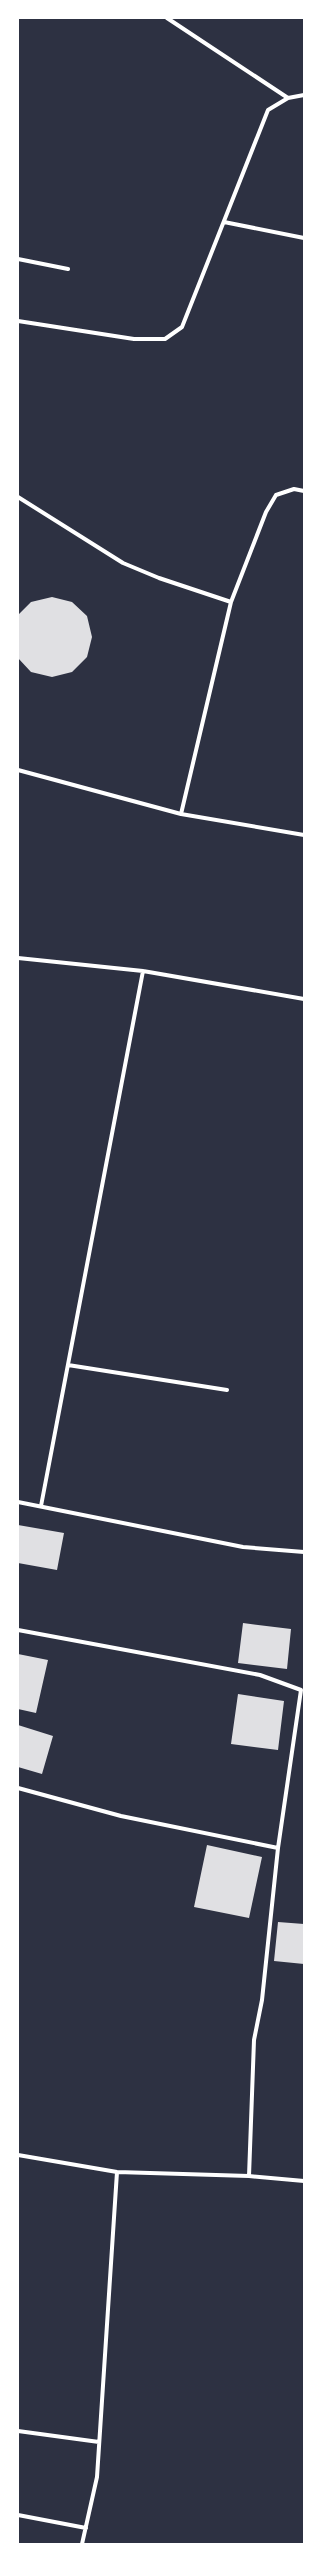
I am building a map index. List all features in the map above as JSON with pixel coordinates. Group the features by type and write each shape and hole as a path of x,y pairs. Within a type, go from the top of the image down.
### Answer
{"street":[{"path":"167,18 288,98"},
{"path":"18,320 134,339 165,339 182,328 268,110 288,98 304,95"},
{"path":"224,222 304,238"},
{"path":"18,259 68,268"},
{"path":"181,814 231,602 266,512 276,495 294,489 304,491"},
{"path":"18,497 123,563 159,578 231,602"},
{"path":"18,770 181,814 304,835"},
{"path":"18,958 143,971 304,999"},
{"path":"40,1506 143,971"},
{"path":"68,1365 227,1390"},
{"path":"18,1502 243,1547 304,1552"},
{"path":"18,1630 260,1675 301,1690 278,1848 262,2000 254,2040 249,2176"},
{"path":"18,1788 121,1816 278,1848"},
{"path":"18,2155 117,2172 249,2176 304,2181"},
{"path":"82,2544 97,2477 117,2172"},
{"path":"18,2431 99,2442"},
{"path":"18,2515 86,2528"}],"building":[{"path":"52,597 72,602 87,616 92,637 87,657 72,672 52,677 31,672 18,658 18,615 31,602"},
{"path":"18,1525 64,1533 57,1570 18,1563"},
{"path":"243,1623 291,1629 287,1669 238,1663"},
{"path":"18,1654 48,1660 36,1713 18,1709"},
{"path":"238,1694 284,1701 278,1750 231,1744"},
{"path":"18,1725 53,1736 42,1774 18,1767"},
{"path":"207,1845 262,1857 249,1918 194,1907"},
{"path":"278,1922 304,1924 304,1964 274,1961"}]}
